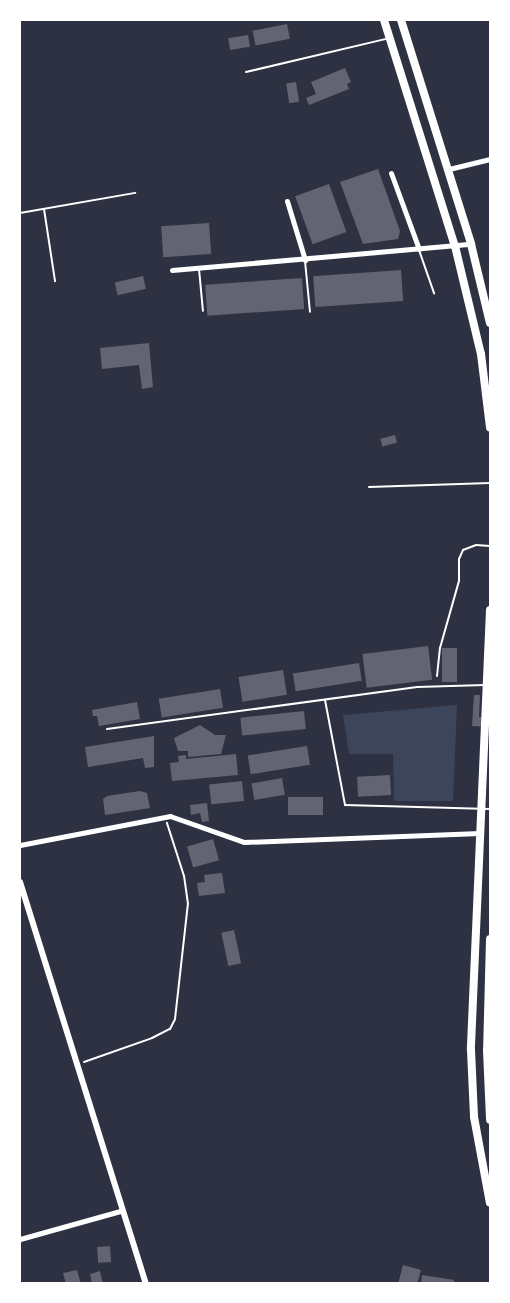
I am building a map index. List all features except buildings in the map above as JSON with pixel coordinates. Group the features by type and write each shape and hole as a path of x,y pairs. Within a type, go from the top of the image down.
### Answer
{"highway":[{"path":"384,20 455,246 481,354 490,427"},
{"path":"401,20 449,169 471,244 490,323"},
{"path":"490,610 489,685 481,809 471,1050 474,1117 490,1203"},
{"path":"490,939 490,1120"}],"street":[{"path":"449,169 490,159"},
{"path":"391,173 419,249"},
{"path":"287,201 305,260"},
{"path":"172,270 471,244"},
{"path":"20,845 164,817 176,817 244,842 480,833"},
{"path":"20,882 120,1211 146,1284"},
{"path":"20,1239 120,1211"}],"lane":[{"path":"246,72 390,38"},
{"path":"20,213 135,193"},
{"path":"44,209 55,281"},
{"path":"419,249 434,293"},
{"path":"305,260 310,312"},
{"path":"199,268 202,311"},
{"path":"369,487 490,483"},
{"path":"437,676 462,550 476,545 490,546"},
{"path":"107,729 417,687 489,685"},
{"path":"325,700 345,805 490,809"}],"path":[{"path":"76,1065 152,1038 170,1029 175,1019 188,904 184,876 164,817"}],"shaded area":[{"path":"457,705 453,801 394,801 393,754 349,754 343,715"}]}
